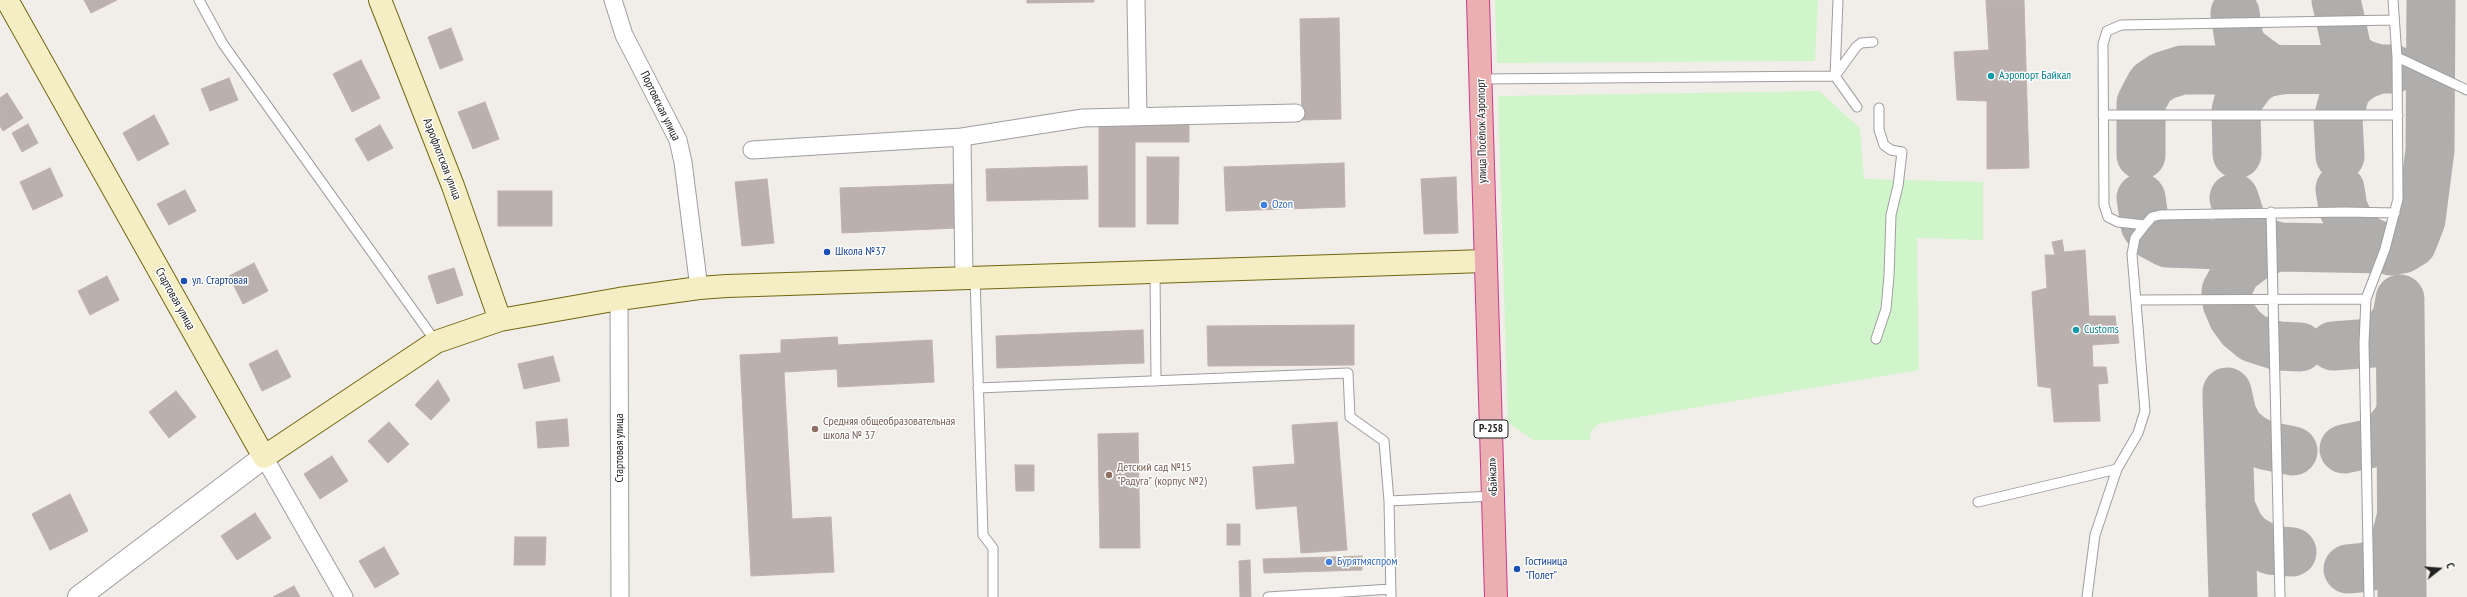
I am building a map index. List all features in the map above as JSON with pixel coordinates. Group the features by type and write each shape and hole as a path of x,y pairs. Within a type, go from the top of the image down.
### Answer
{"highway":[{"name":"улица Посёлок Аэропорт","path":"1478,0 1485,261"},
{"name":"«Байкал»","path":"1485,261 1494,496 1496,597"}],"main road":[{"name":"Стартовая улица","path":"7,0 264,457"},
{"name":"Аэрофлотская улица","path":"380,0 453,186 500,320"},
{"path":"264,457 436,342 500,320 620,299 699,288 1485,261"}],"street":[{"name":"Портовская улица","path":"613,0 624,35 678,140 683,162 699,288"},
{"path":"1136,0 1138,117"},
{"path":"752,150 962,137 1083,118 1296,113"},
{"path":"962,137 970,278"},
{"name":"Стартовая улица","path":"620,299 620,597"},
{"path":"79,597 264,457"},
{"name":"Стартовая улица","path":"264,457 344,597"}],"lane":[{"path":"199,0 223,44 436,342"},
{"path":"1838,0 1835,76 1857,107"},
{"path":"2369,597 2364,344 2366,299 2385,249 2398,199 2397,57 2393,0"},
{"path":"2145,225 2118,222 2108,217 2104,205 2103,44 2107,31 2121,25 2394,20"},
{"path":"1835,76 1856,47 1861,43 1873,42"},
{"path":"2397,57 2467,90"},
{"path":"1480,79 1835,76"},
{"path":"1876,339 1886,309 1889,276 1891,215 1898,186 1902,152 1891,150 1884,145 1879,130 1879,108"},
{"path":"2103,115 2398,115"},
{"path":"2087,597 2095,535 2117,469 2138,433 2145,411 2132,254 2135,238 2145,225 2152,217 2160,215 2270,212 2395,213"},
{"path":"2270,212 2280,597"},
{"path":"1155,272 1156,381"},
{"path":"970,278 978,388 983,535 993,548 993,597"},
{"path":"2136,300 2273,298 2366,299"},
{"path":"978,388 1348,373 1350,417 1384,441 1389,502 1391,593 1268,597"},
{"path":"1978,502 2117,469"},
{"path":"1389,502 1494,496"}],"green space":[{"path":"1495,0 1818,0 1815,61 1497,63"},
{"path":"1819,91 1860,128 1864,179 1983,182 1983,240 1917,238 1919,370 1598,424 1591,431 1590,440 1533,440 1508,423 1498,96"}],"building":[{"path":"84,0 117,0 91,13"},
{"path":"1027,0 1094,0 1094,2 1027,3"},
{"name":"Аэропорт Байкал","path":"1986,0 2024,0 2029,168 1987,169 1987,101 1957,100 1954,52 1989,50"},
{"path":"1339,18 1341,119 1302,120 1300,19"},
{"path":"451,28 463,60 440,69 428,37"},
{"path":"361,60 380,98 352,112 333,74"},
{"path":"229,78 238,100 210,111 201,89"},
{"path":"7,93 23,118 3,131 0,126 0,98"},
{"path":"485,102 499,139 473,149 458,112"},
{"path":"154,115 169,144 138,161 123,133"},
{"path":"1099,122 1189,123 1189,142 1135,142 1135,227 1099,227"},
{"path":"28,124 38,143 22,152 12,133"},
{"path":"380,125 393,148 368,161 355,139"},
{"path":"1147,157 1179,157 1178,224 1147,224"},
{"path":"1344,163 1345,207 1226,211 1224,167"},
{"path":"1087,166 1088,199 987,201 986,169"},
{"path":"50,168 63,196 33,210 20,182"},
{"path":"1456,177 1458,233 1424,234 1421,179"},
{"path":"767,179 774,243 742,246 735,182"},
{"path":"955,184 957,228 842,233 840,188"},
{"path":"185,190 196,211 169,225 157,204"},
{"path":"498,191 552,191 552,226 498,226"},
{"name":"Customs","path":"2062,240 2064,252 2085,250 2089,316 2115,316 2119,343 2092,345 2093,367 2106,367 2108,383 2098,384 2100,421 2054,422 2051,388 2038,386 2032,292 2047,288 2045,255 2055,255 2052,242"},
{"path":"254,263 268,291 243,304 229,276"},
{"path":"454,268 463,295 437,304 428,276"},
{"path":"107,276 119,300 90,315 78,291"},
{"path":"1354,325 1354,365 1208,366 1207,326"},
{"path":"1143,330 1144,363 997,368 996,336"},
{"path":"837,337 838,345 932,340 934,382 838,387 837,369 784,372 792,519 831,517 834,572 751,576 740,355 781,353 781,340"},
{"path":"277,350 291,377 262,391 249,364"},
{"path":"553,356 560,381 524,389 518,364"},
{"path":"438,380 450,400 431,420 415,405"},
{"path":"176,391 196,417 169,438 149,412"},
{"path":"567,419 569,446 538,448 536,422"},
{"path":"389,422 409,444 388,463 368,441"},
{"path":"1337,422 1347,550 1301,553 1297,506 1256,509 1253,467 1295,464 1292,425"},
{"path":"1138,433 1140,548 1100,548 1098,434"},
{"path":"332,456 348,481 320,499 304,474"},
{"path":"1015,465 1034,465 1034,491 1016,491"},
{"path":"70,494 88,531 50,550 32,514"},
{"path":"255,513 271,538 237,560 221,536"},
{"path":"1227,524 1240,524 1240,545 1227,545"},
{"path":"515,537 546,537 545,565 514,565"},
{"path":"384,547 399,574 375,588 359,561"},
{"path":"1362,556 1362,570 1264,573 1263,559"},
{"path":"1250,560 1251,597 1240,597 1239,561"},
{"path":"294,586 300,597 273,597"}],"taxiway":[{"path":"2336,0 2348,54 2362,64 2379,69 2393,69"},
{"path":"2340,189 2343,208 2350,223 2364,239 2391,251 2402,249 2412,243 2421,220 2430,150 2431,0"},
{"path":"2235,13 2239,39 2245,50 2268,67 2281,70"},
{"path":"2141,155 2141,103 2151,84 2163,76 2182,70 2379,69 2363,75 2351,84 2345,93 2338,119 2340,156"},
{"path":"2237,154 2236,111 2239,99 2253,80 2265,73 2281,70"},
{"path":"2141,198 2145,225 2152,235 2167,243 2279,247 2260,253 2237,270 2226,291 2227,303 2233,317 2241,328 2253,338 2278,346 2300,347"},
{"path":"2234,198 2242,223 2263,242 2279,247 2385,249"},
{"path":"2333,346 2373,343 2383,338 2397,317 2400,299"},
{"path":"2344,449 2373,443 2383,438 2397,420 2401,410 2400,306"},
{"path":"2227,392 2232,414 2239,428 2251,438 2264,445 2293,451"},
{"path":"2227,397 2233,597"},
{"path":"2401,410 2402,597"},
{"path":"2230,506 2240,528 2249,538 2270,550 2292,552"},
{"path":"2348,569 2368,567 2387,556 2395,541 2401,518"}],"place":[{"name":"Аэропорт Байкал","path":"1991,76"},
{"name":"Ozon","path":"1264,205"},
{"name":"Школа №37","path":"827,252"},
{"name":"ул. Стартовая","path":"184,281"},
{"name":"Customs","path":"2076,330"},
{"name":"Средняя общеобразовательная школа № 37","path":"815,429"},
{"name":"Детский сад №15 \"Радуга\" (корпус №2)","path":"1109,475"},
{"name":"Бурятмяспром","path":"1329,562"},
{"name":"Гостиница \"Полет\"","path":"1517,569"}]}
